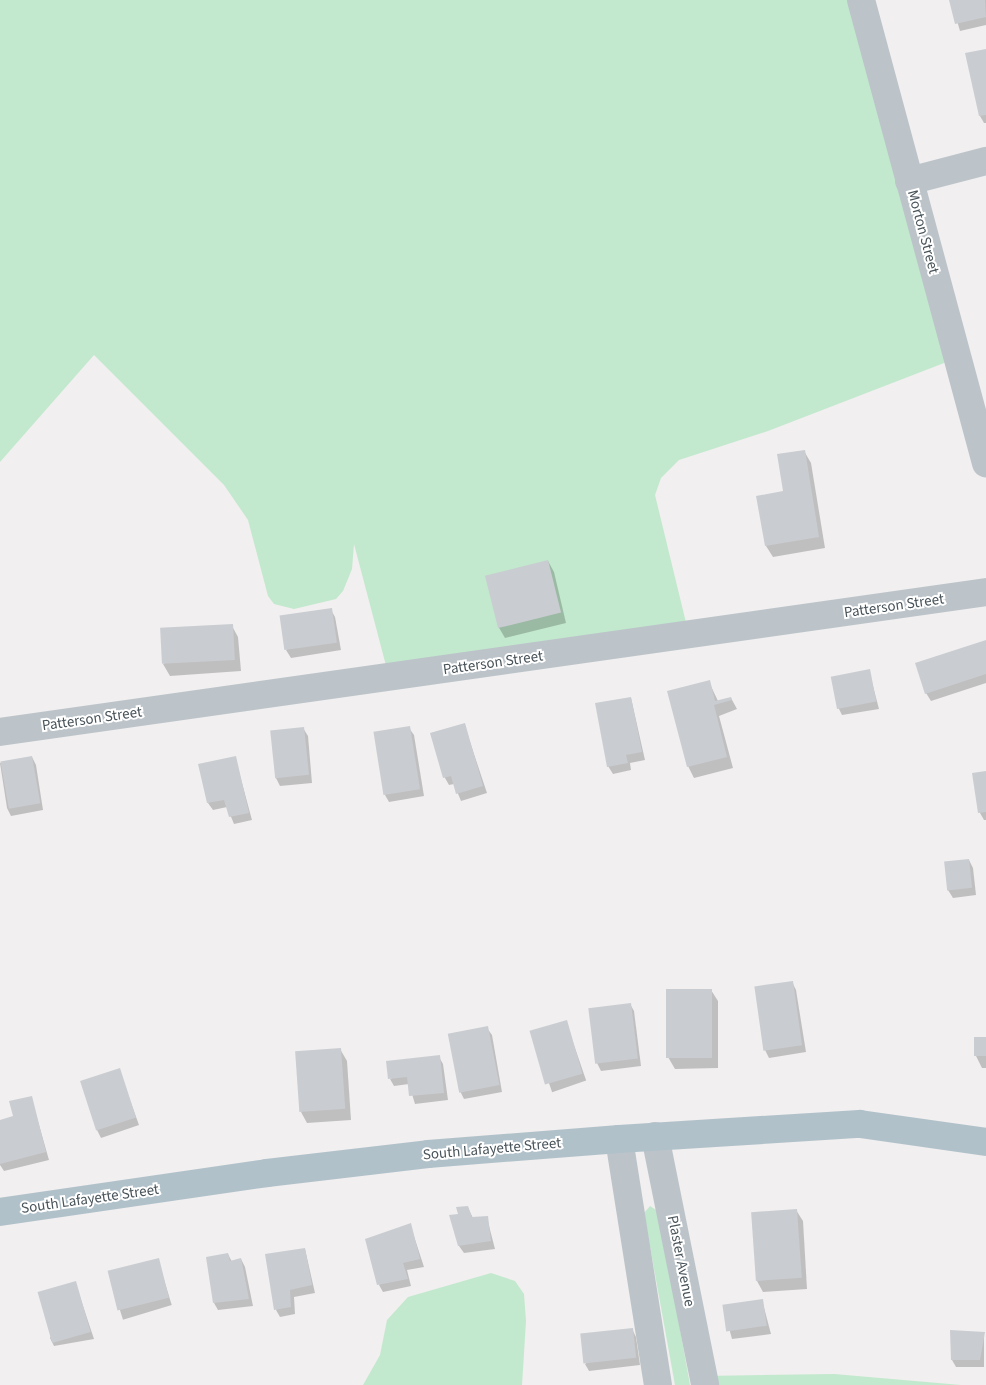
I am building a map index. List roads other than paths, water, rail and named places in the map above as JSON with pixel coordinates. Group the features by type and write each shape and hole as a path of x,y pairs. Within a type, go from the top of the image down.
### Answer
{"main road":[{"name":"South Lafayette Street","path":"0,1212 267,1173 428,1154 656,1136 860,1124 986,1142"}],"street":[{"name":"Morton Street","path":"861,0 986,463"},
{"path":"909,181 986,161"},
{"name":"Patterson Street","path":"0,732 986,592"},
{"name":"Plaster Avenue","path":"656,1136 705,1385"},
{"path":"618,1139 658,1385"}]}
